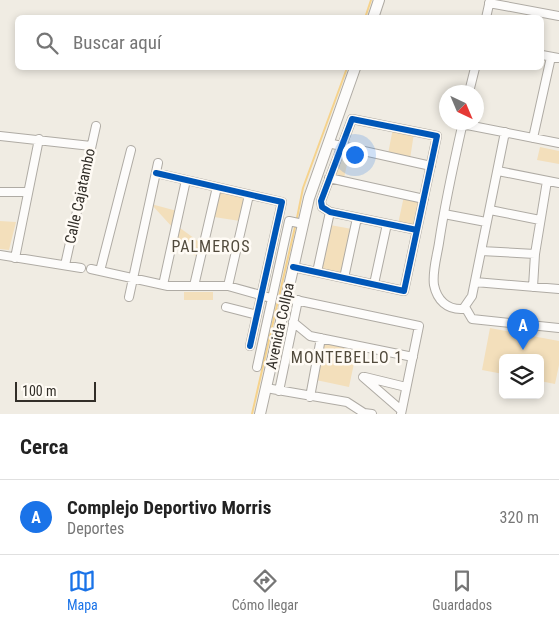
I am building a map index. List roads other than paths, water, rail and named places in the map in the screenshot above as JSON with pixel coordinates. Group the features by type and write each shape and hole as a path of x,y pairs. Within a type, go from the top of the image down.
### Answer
{"main road":[{"path":"374,15 379,0"},
{"name":"Avenida Collpa","path":"260,414 309,198 354,70"}],"street":[{"path":"487,15 489,1 559,16"},
{"path":"533,138 555,57"},
{"path":"471,85 474,70"},
{"path":"293,267 404,291 424,199 437,136 355,118 350,121 340,146 321,201 322,207 330,212 417,230"},
{"name":"Calle Cajatambo","path":"65,265 96,126"},
{"path":"484,128 559,143"},
{"path":"461,130 444,214 434,284 437,294 445,305 456,309 465,307 472,296 505,132"},
{"path":"0,136 91,146"},
{"path":"15,258 39,139"},
{"path":"328,143 431,166"},
{"path":"131,150 95,270 163,285 228,286 271,298"},
{"path":"129,297 158,163"},
{"path":"498,171 559,183"},
{"path":"156,174 282,202 250,346"},
{"path":"329,178 424,199"},
{"path":"163,285 186,180"},
{"path":"533,287 535,254 547,181"},
{"path":"194,286 217,188"},
{"path":"0,192 28,192"},
{"path":"228,286 249,195"},
{"path":"490,210 540,220"},
{"path":"318,272 330,212"},
{"path":"444,214 486,222"},
{"path":"344,278 357,218"},
{"path":"257,367 289,221 303,224"},
{"path":"374,284 387,224"},
{"path":"481,251 535,254"},
{"path":"0,256 81,268"},
{"path":"475,282 559,289"},
{"path":"286,298 419,326 401,412"},
{"path":"279,391 298,300"},
{"path":"226,307 257,315"},
{"path":"465,307 472,319 559,328"},
{"path":"293,322 310,336 413,357"},
{"path":"310,396 321,338"},
{"path":"401,412 363,377 406,387"},
{"path":"266,388 347,402 364,412 372,414"}],"waterway":[{"path":"366,15 371,0"},
{"path":"297,218 303,188 346,70"},
{"path":"252,414 295,227"}],"place":[{"name":"Complejo Deportivo Morris","path":"523,350"}],"district":[{"name":"PALMEROS","path":"211,246"},
{"name":"MONTEBELLO 1","path":"347,357"}]}
